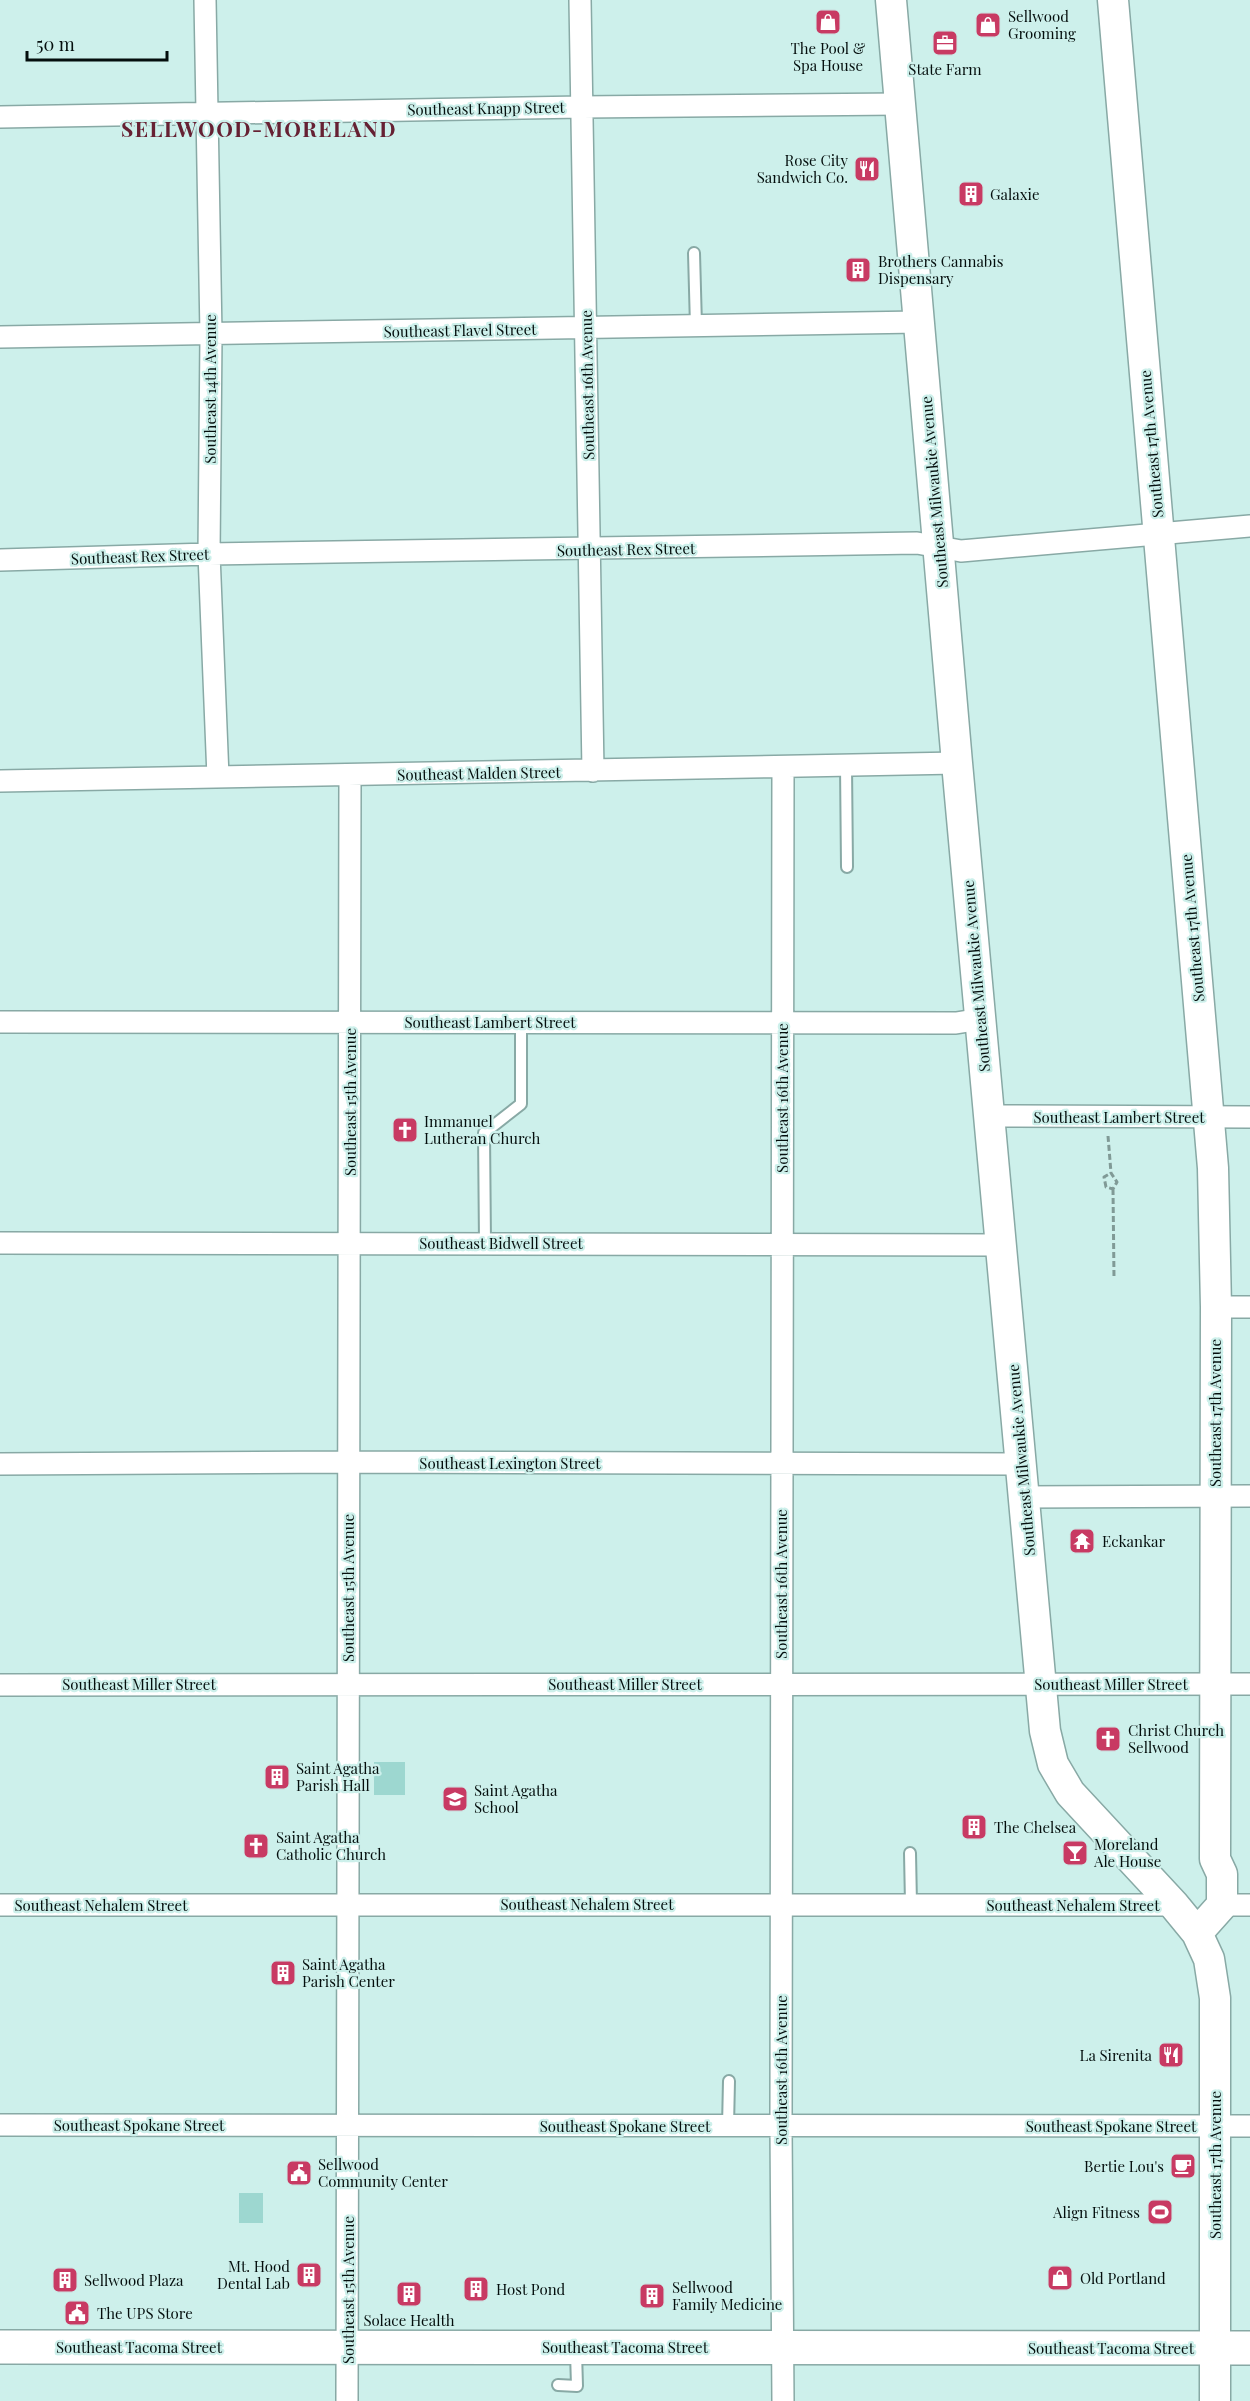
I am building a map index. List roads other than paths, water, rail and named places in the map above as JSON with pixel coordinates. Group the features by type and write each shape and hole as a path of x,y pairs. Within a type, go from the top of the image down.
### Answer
{"main road":[{"name":"Southeast Milwaukie Avenue","path":"891,0 957,763 1048,1748 1059,1777 1070,1793 1174,1905"},
{"name":"Southeast 17th Avenue","path":"1113,0 1213,1168 1216,1307 1215,1859 1236,1905 1197,1933"},
{"name":"Southeast 17th Avenue","path":"1215,1859 1208,1873 1203,1893 1186,1903 1174,1905 1197,1933 1209,1959 1214,1981 1215,2401"},
{"name":"Southeast Tacoma Street","path":"0,2347 1250,2348"}],"street":[{"name":"Southeast 14th Avenue","path":"205,0 211,335 210,554 218,777"},
{"name":"Southeast 16th Avenue","path":"580,0 593,771"},
{"name":"Southeast Knapp Street","path":"0,117 582,106 900,104"},
{"name":"Southeast Flavel Street","path":"0,337 919,322"},
{"name":"Southeast Rex Street","path":"0,560 210,554 589,550 917,543 961,551 1250,526"},
{"name":"Southeast Malden Street","path":"0,781 957,763"},
{"name":"Southeast 16th Avenue","path":"783,768 781,1684 783,2401"},
{"name":"Southeast 15th Avenue","path":"347,2401 350,775"},
{"name":"Southeast Lambert Street","path":"0,1022 956,1023 981,1019"},
{"name":"Southeast Lambert Street","path":"989,1116 1250,1117"},
{"name":"Southeast Bidwell Street","path":"0,1243 1001,1245"},
{"path":"1216,1307 1250,1307"},
{"name":"Southeast Lexington Street","path":"0,1464 348,1462 1021,1464"},
{"path":"1024,1497 1250,1496"},
{"name":"Southeast Miller Street","path":"0,1685 1250,1684"},
{"name":"Southeast Nehalem Street","path":"0,1905 1174,1905"},
{"name":"Southeast Spokane Street","path":"0,2124 1250,2126"}],"lane":[{"path":"694,253 696,326"},
{"path":"846,766 847,867"},
{"path":"485,1243 484,1132 521,1104 521,1022"},
{"path":"910,1853 911,1904"},
{"path":"728,2126 729,2080"},
{"path":"558,2385 577,2386 576,2347"}],"place":[{"name":"The Pool & Spa House","path":"828,22"},
{"name":"Sellwood Grooming","path":"988,25"},
{"name":"State Farm","path":"945,43"},
{"name":"Rose City Sandwich Co.","path":"867,169"},
{"name":"Galaxie","path":"971,194"},
{"name":"Brothers Cannabis Dispensary","path":"858,270"},
{"name":"Immanuel Lutheran Church","path":"405,1130"},
{"name":"Eckankar","path":"1082,1541"},
{"name":"Christ Church Sellwood","path":"1108,1739"},
{"name":"Saint Agatha Parish Hall","path":"277,1777"},
{"name":"Saint Agatha School","path":"455,1799"},
{"name":"The Chelsea","path":"974,1827"},
{"name":"Saint Agatha Catholic Church","path":"256,1846"},
{"name":"Moreland Ale House","path":"1075,1853"},
{"name":"Saint Agatha Parish Center","path":"283,1973"},
{"name":"La Sirenita","path":"1171,2055"},
{"name":"Bertie Lou's","path":"1183,2166"},
{"name":"Sellwood Community Center","path":"299,2173"},
{"name":"Align Fitness","path":"1160,2212"},
{"name":"Mt. Hood Dental Lab","path":"309,2275"},
{"name":"Old Portland","path":"1060,2278"},
{"name":"Sellwood Plaza","path":"65,2280"},
{"name":"Host Pond","path":"476,2289"},
{"name":"Solace Health","path":"409,2294"},
{"name":"Sellwood Family Medicine","path":"652,2296"},
{"name":"The UPS Store","path":"77,2313"}],"district":[{"name":"SELLWOOD-MORELAND","path":"259,128"}]}
